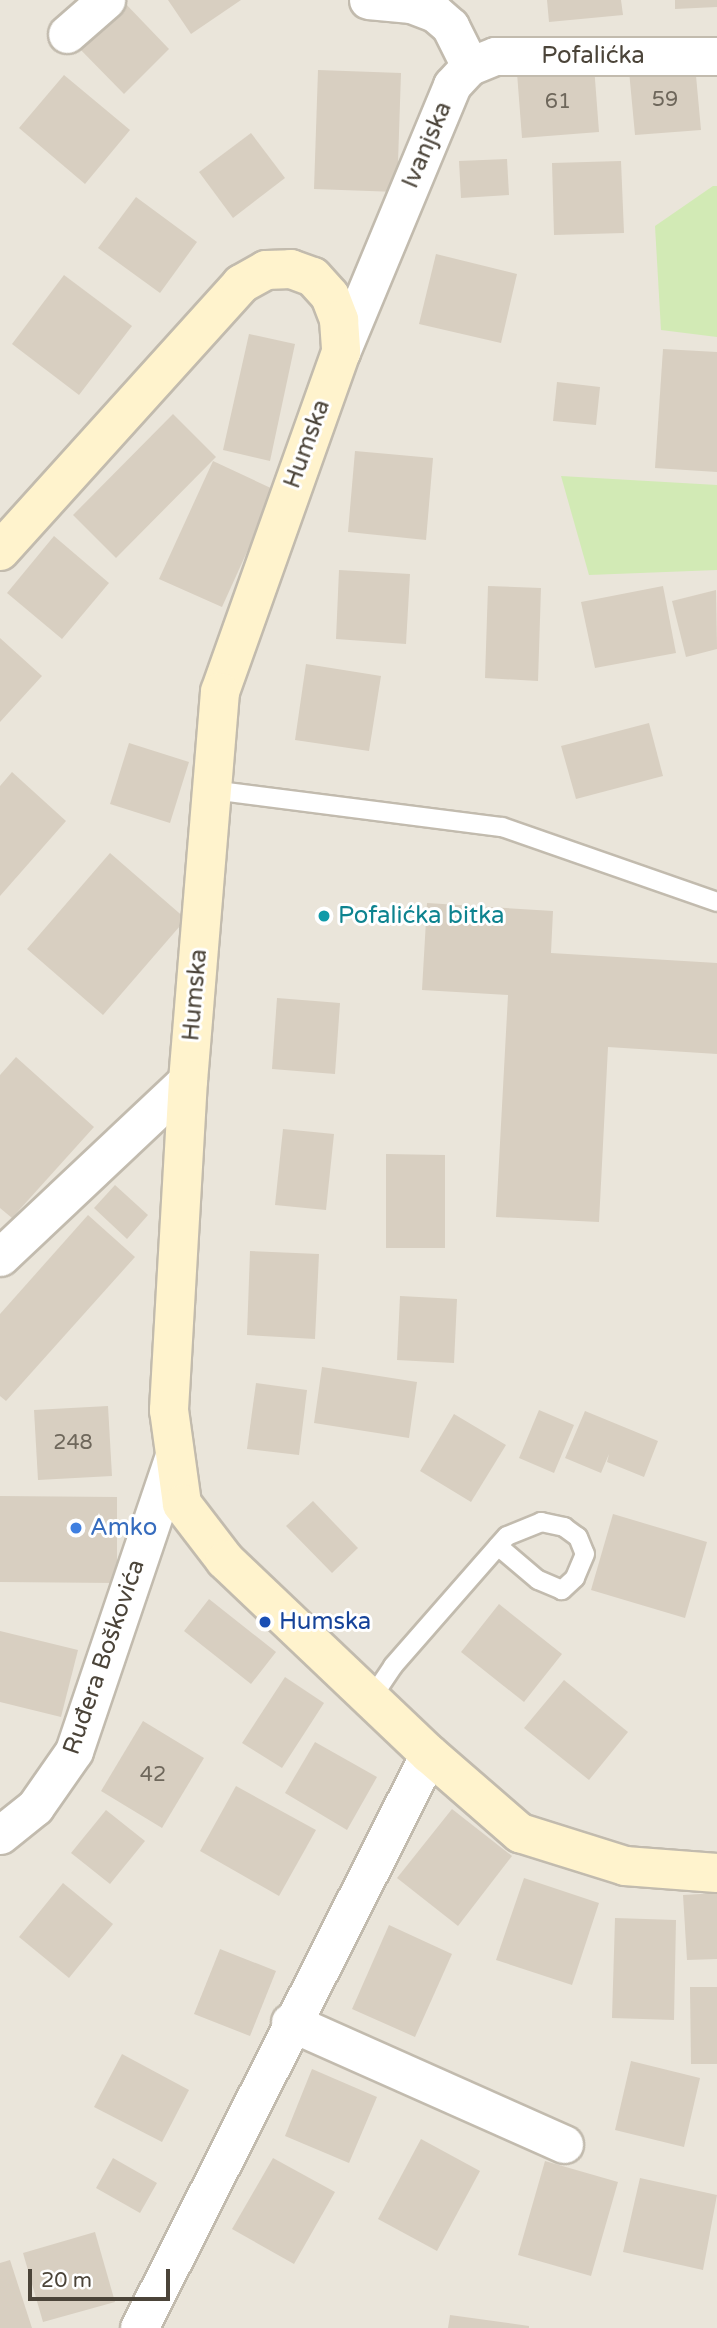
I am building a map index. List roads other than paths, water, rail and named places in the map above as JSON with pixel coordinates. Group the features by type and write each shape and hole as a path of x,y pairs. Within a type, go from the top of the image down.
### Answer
{"street":[{"path":"67,34 106,0"},
{"path":"368,0 411,4 435,13 450,26 470,65"},
{"name":"Pofalićka","path":"470,65 495,56 717,56"},
{"name":"Ivanjska","path":"341,352 452,85 470,65"},
{"name":"Humska","path":"0,551 241,284 266,270 291,269 313,276 330,296 339,320 341,352 234,644 220,692 188,1080 169,1410 173,1458 182,1504 197,1528 371,1699 429,1754 520,1833 625,1866 717,1873"},
{"path":"0,1257 188,1080"},
{"name":"Ruđera Boškovića","path":"0,1835 35,1807 74,1751 173,1458"},
{"path":"139,2328 290,2022 429,1754"},
{"path":"290,2022 564,2144"}],"lane":[{"path":"212,790 502,827 717,902"},
{"path":"371,1699 393,1666 498,1546 507,1536 541,1522 564,1527 578,1537 585,1554 575,1578 562,1590 538,1580 498,1546"}],"place":[{"name":"Pofalićka bitka","path":"324,916"},
{"name":"Amko","path":"76,1528"},
{"name":"Humska","path":"265,1622"}]}
